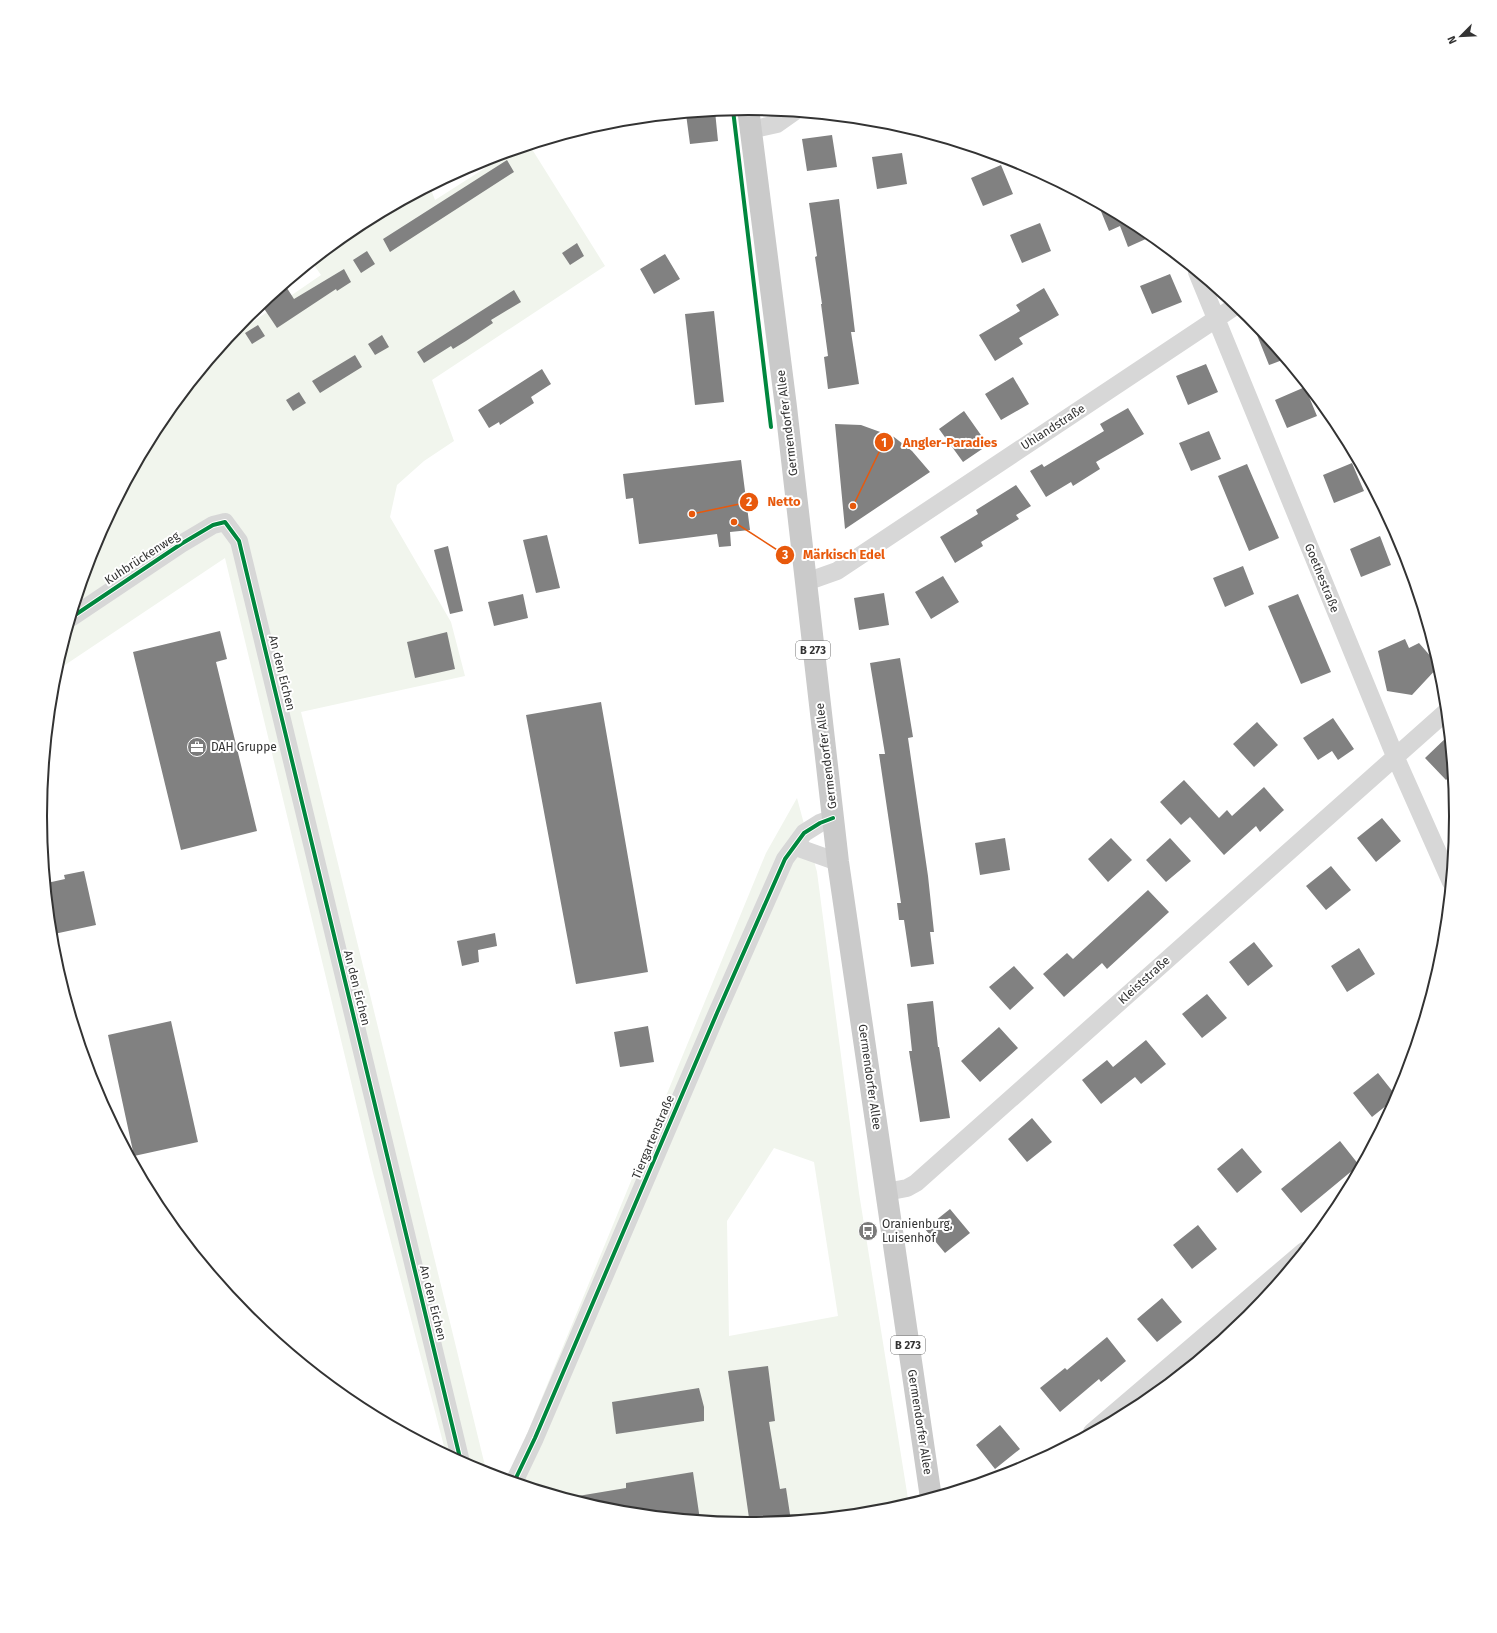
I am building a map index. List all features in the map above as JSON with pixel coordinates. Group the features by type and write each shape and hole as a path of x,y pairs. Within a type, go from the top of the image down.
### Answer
{"main road":[{"name":"Germendorfer Allee","path":"749,115 786,407 838,862 930,1494"}],"street":[{"path":"750,130 777,124 787,117"},
{"name":"Goethestraße","path":"1200,280 1395,756 1447,875"},
{"name":"Uhlandstraße","path":"806,582 837,572 966,484 1232,308"},
{"name":"Kuhbrückenweg","path":"77,613 181,544 213,525 225,522"},
{"name":"An den Eichen","path":"225,522 239,541 459,1456"},
{"name":"Kleiststraße","path":"886,1192 907,1188 916,1183 1442,715"},
{"name":"Tiergartenstraße","path":"516,1478 785,859 796,847 804,833 820,823 833,818"},
{"path":"796,847 838,862"},
{"path":"1114,1415 1244,1313 1261,1295"}],"shaded area":[{"path":"532,149 605,266 432,380 454,441 424,461 397,485 390,517 451,622 465,676 301,712 485,1467 445,1449 373,1173 225,558 63,666 84,591 100,548 119,506 165,427 192,389 246,327 321,275 314,265 321,260 359,233 431,191 435,200 493,163"},
{"path":"797,798 817,872 859,1193 908,1499 885,1505 840,1512 794,1516 748,1518 703,1516 657,1512 612,1505 567,1494 510,1476 766,853","holes":["774,1148 814,1162 838,1316 729,1336 727,1221"]}],"building":[{"path":"716,116 718,141 690,144 687,118"},
{"path":"832,135 837,167 807,171 802,139"},
{"path":"902,153 907,184 877,189 872,157"},
{"path":"507,160 514,172 390,252 383,239"},
{"path":"1001,165 1013,194 983,206 971,178"},
{"path":"839,199 855,332 851,332 859,384 828,389 824,357 828,356 815,257 817,256 809,203"},
{"path":"1100,210 1146,239 1128,247 1120,226 1109,231"},
{"path":"1040,223 1051,251 1022,263 1010,235"},
{"path":"577,243 584,256 570,265 562,253"},
{"path":"367,251 375,264 361,273 353,260"},
{"path":"665,254 680,279 654,294 640,269"},
{"path":"344,269 351,282 337,291 336,289 277,328 264,309 287,288 294,299"},
{"path":"1170,274 1182,302 1152,314 1140,286"},
{"path":"1044,288 1059,315 1019,338 1023,344 995,361 979,335 1020,311 1016,305"},
{"path":"514,290 521,302 491,320 493,323 466,341 453,349 451,346 424,363 417,352"},
{"path":"714,311 724,402 695,405 685,314"},
{"path":"258,325 265,336 252,344 245,333"},
{"path":"1256,332 1281,360 1269,365"},
{"path":"382,335 389,347 375,355 368,344"},
{"path":"355,355 362,367 320,393 312,381"},
{"path":"1206,364 1218,392 1188,405 1176,376"},
{"path":"542,369 551,384 531,397 534,403 500,425 499,422 489,428 478,410"},
{"path":"1013,377 1029,404 1001,420 985,394"},
{"path":"1304,388 1317,416 1287,428 1275,400"},
{"path":"299,392 306,403 293,411 286,400"},
{"path":"1128,408 1144,434 1096,462 1100,469 1073,486 1071,482 1046,497 1030,471 1042,464 1044,467 1104,431 1100,424"},
{"path":"964,411 988,445 963,462 939,429"},
{"path":"835,424 861,425 894,437 912,451 930,472 845,529"},
{"path":"1209,431 1221,459 1191,471 1179,443"},
{"path":"741,460 750,530 730,532 731,546 719,547 717,534 639,544 633,498 626,499 623,474"},
{"path":"1352,463 1364,491 1334,503 1323,475"},
{"path":"1247,464 1279,538 1249,551 1218,476"},
{"path":"1016,485 1031,506 1016,515 1019,519 981,542 983,546 955,563 940,537 978,514 976,510"},
{"path":"547,535 560,588 536,593 523,540"},
{"path":"1380,536 1391,565 1361,577 1350,549"},
{"path":"448,546 463,611 450,614 434,550"},
{"path":"1243,566 1254,594 1225,607 1213,578"},
{"path":"943,576 959,602 931,619 915,592"},
{"path":"884,593 889,625 859,630 854,598"},
{"path":"523,594 528,618 494,626 488,602"},
{"path":"1298,594 1331,672 1301,684 1268,606"},
{"name":"DAH Gruppe","path":"220,631 227,659 216,662 257,831 181,850 133,652"},
{"path":"447,632 455,669 415,678 407,642"},
{"path":"1405,639 1409,648 1419,643 1431,657 1435,671 1412,695 1387,691 1378,651"},
{"path":"900,658 913,737 908,738 928,876 934,932 930,932 934,964 911,967 904,920 899,920 897,903 901,903 879,754 885,754 870,663"},
{"path":"601,702 648,972 576,984 526,715"},
{"path":"1333,718 1354,749 1338,760 1332,751 1318,760 1303,738"},
{"path":"1257,722 1278,745 1254,767 1233,744"},
{"path":"1445,739 1448,778 1446,780 1425,758"},
{"path":"1184,780 1219,818 1227,810 1232,816 1264,787 1284,810 1260,832 1256,826 1224,855 1190,817 1181,825 1160,802"},
{"path":"1382,818 1401,841 1376,862 1357,838"},
{"path":"1005,838 1010,870 980,875 975,843"},
{"path":"1111,838 1132,860 1108,882 1088,859"},
{"path":"1170,838 1191,861 1166,882 1146,860"},
{"path":"1331,866 1351,890 1326,910 1306,886"},
{"path":"84,871 96,925 57,933 51,882 65,879 64,875"},
{"path":"1148,890 1169,912 1107,969 1102,963 1064,997 1043,974 1067,953 1073,959"},
{"path":"495,933 497,946 478,950 479,962 462,966 457,941"},
{"path":"1254,942 1273,966 1248,986 1229,962"},
{"path":"1359,948 1375,974 1347,992 1331,966"},
{"path":"1014,966 1034,988 1010,1010 989,987"},
{"path":"1207,994 1227,1018 1202,1038 1182,1014"},
{"path":"933,1001 938,1047 950,1118 920,1122 909,1051 912,1051 907,1004"},
{"path":"171,1021 198,1142 135,1156 108,1035"},
{"path":"648,1026 654,1062 620,1067 614,1032"},
{"path":"999,1027 1018,1048 980,1082 961,1061"},
{"path":"1146,1040 1166,1064 1141,1084 1135,1077 1101,1104 1082,1080 1107,1060 1113,1067"},
{"path":"1378,1073 1394,1093 1388,1104 1372,1117 1353,1093"},
{"path":"1032,1118 1052,1142 1027,1162 1008,1139"},
{"path":"1340,1141 1358,1164 1355,1168 1301,1213 1281,1189"},
{"path":"1242,1148 1262,1172 1237,1193 1217,1169"},
{"path":"950,1209 970,1233 945,1253 925,1229"},
{"path":"1198,1225 1217,1249 1192,1269 1173,1245"},
{"path":"1162,1298 1182,1322 1157,1342 1137,1319"},
{"path":"1107,1337 1126,1361 1101,1382 1099,1379 1060,1412 1040,1388 1065,1368 1067,1370"},
{"path":"768,1366 775,1421 769,1422 780,1489 786,1488 790,1516 749,1518 728,1371"},
{"path":"699,1388 704,1407 704,1421 616,1434 612,1402"},
{"path":"1000,1425 1020,1449 995,1469 976,1445"},
{"path":"693,1472 699,1516 657,1512 612,1505 576,1496 626,1488 626,1483"}],"cycle path":[{"path":"734,116 771,427"},
{"path":"77,613 181,544 213,525 225,522 239,541 459,1456"},
{"path":"516,1478 535,1438 717,1013 785,859 804,833 820,823 833,818"}],"place":[{"name":"Angler-Paradies","path":"853,506"},
{"name":"Netto","path":"692,514"},
{"name":"Märkisch Edel","path":"734,522"},
{"name":"DAH Gruppe","path":"197,747"},
{"name":"Oranienburg, Luisenhof","path":"868,1231"}]}
